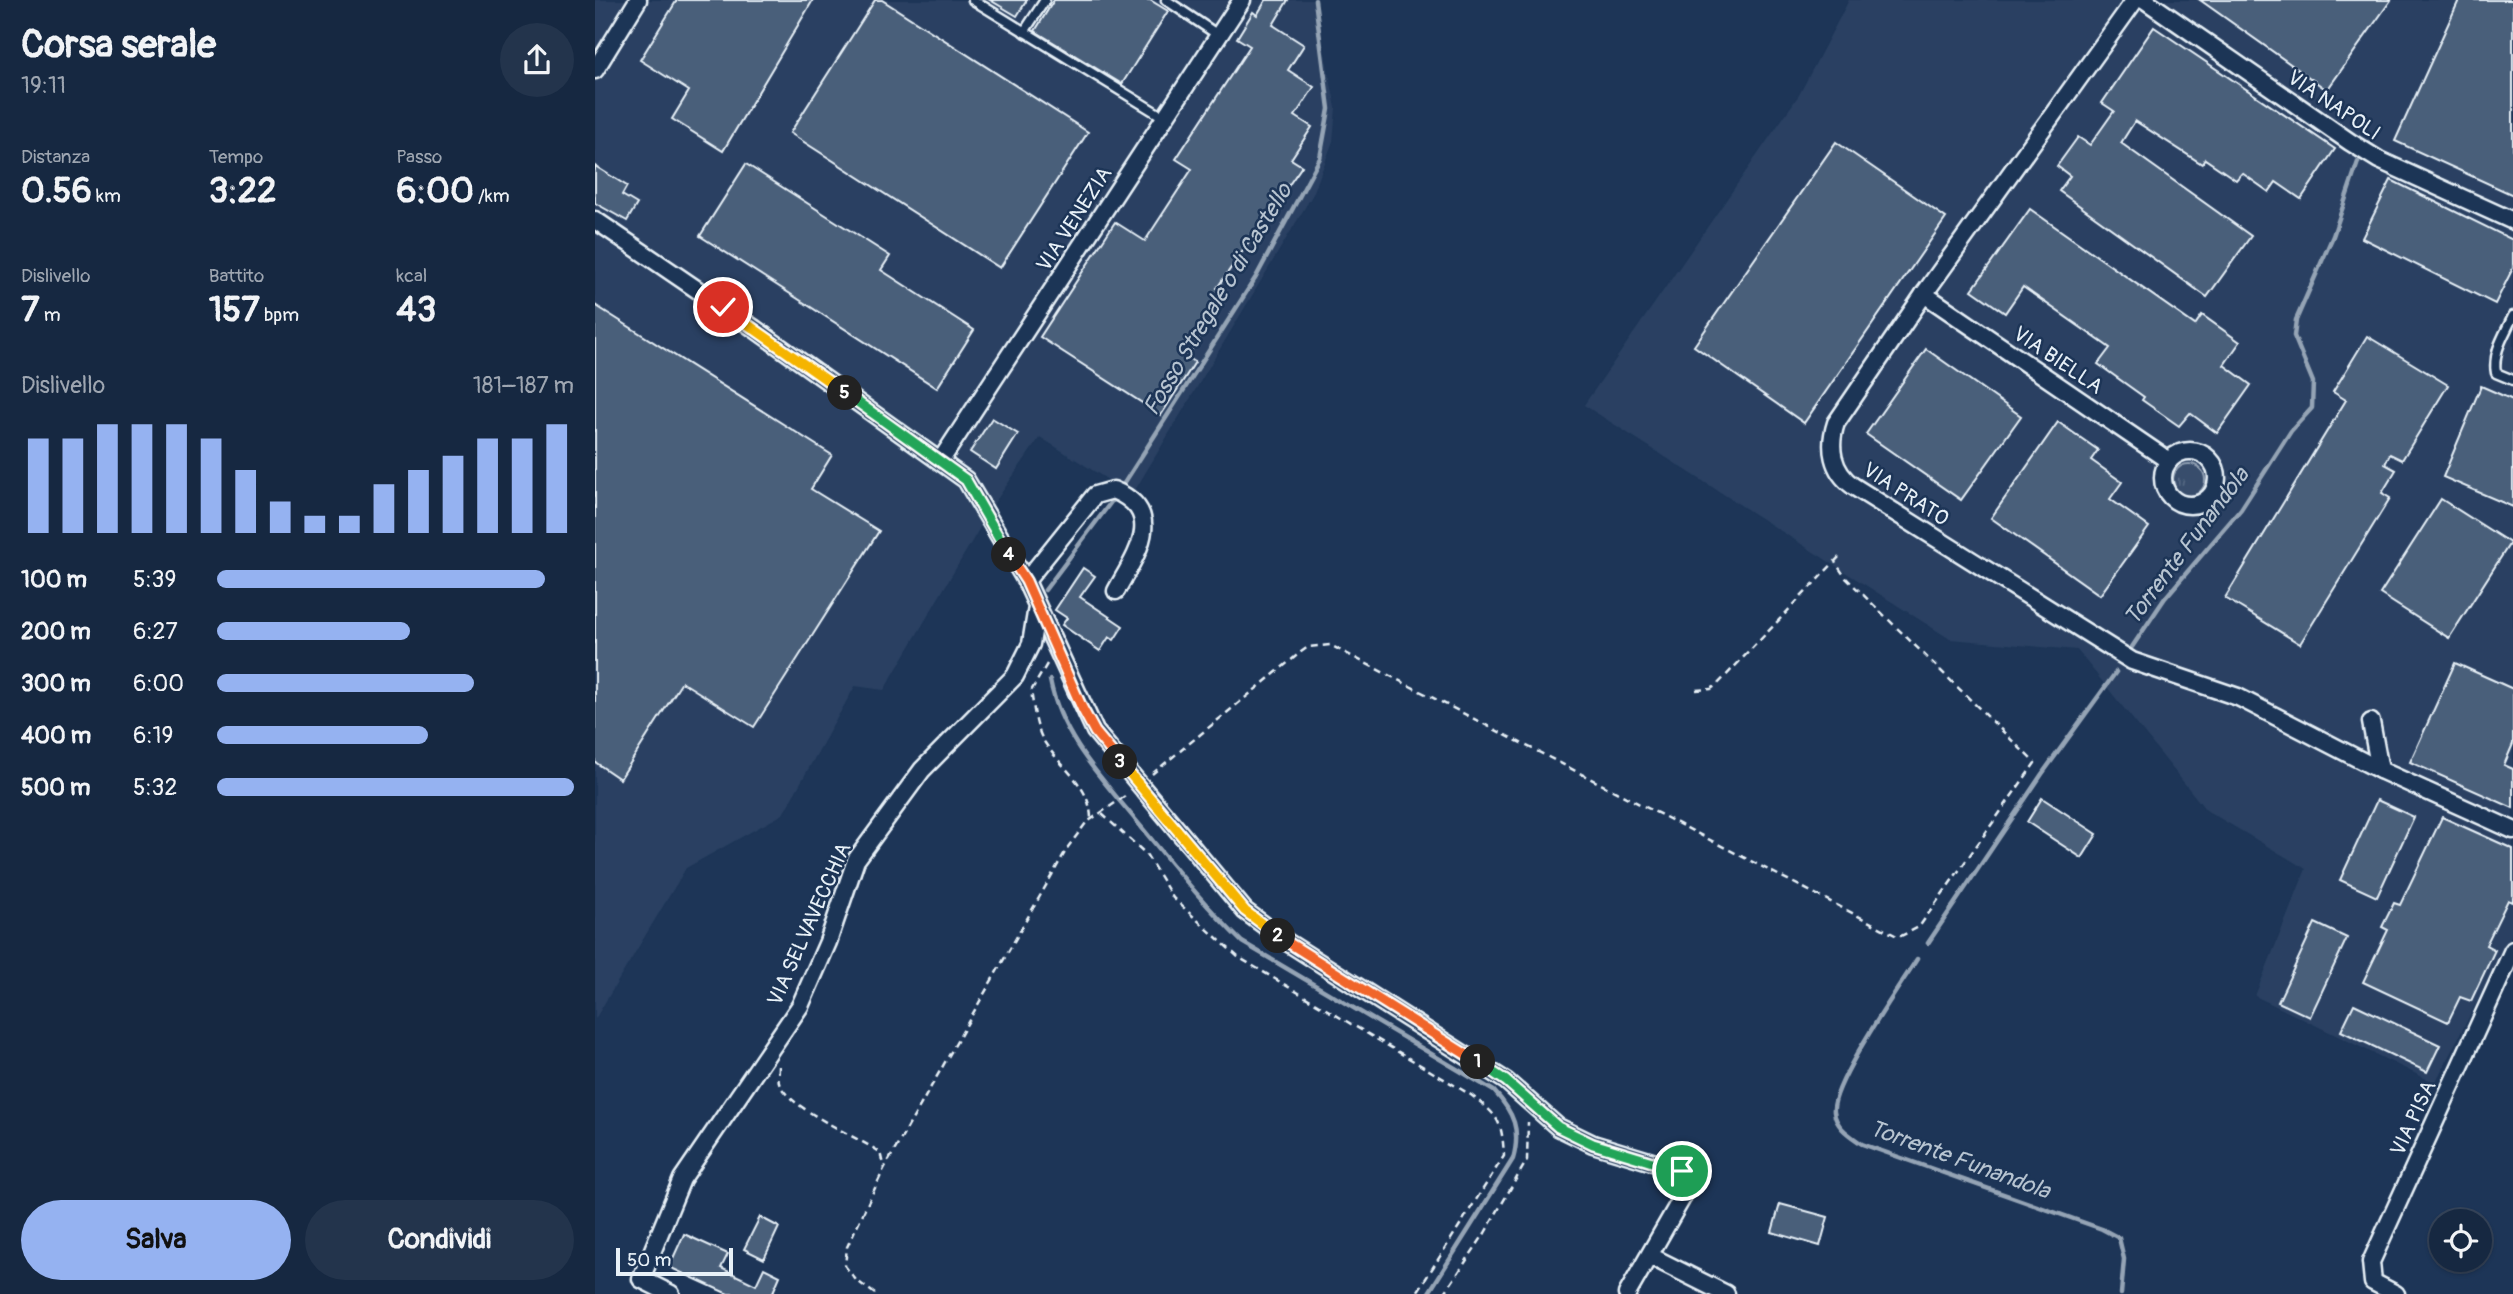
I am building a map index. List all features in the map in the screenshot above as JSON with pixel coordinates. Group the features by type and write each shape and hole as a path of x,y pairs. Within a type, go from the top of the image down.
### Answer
{"street":[{"path":"595,70 638,0"},
{"name":"VIA VENEZIA","path":"941,460 1242,0"},
{"name":"VIA PRATO","path":"2135,0 1924,294 1836,423 1833,433 1833,459 1845,481 2132,661 2238,697 2380,770 2513,830"},
{"name":"VIA NAPOLI","path":"2145,0 2379,160 2513,221"},
{"path":"595,220 941,460 974,490 990,525 1026,581 1088,720 1136,787 1245,911 1287,942 1506,1081 1558,1127 1593,1144 1682,1171 1687,1184 1627,1294"},
{"name":"VIA BIELLA","path":"1924,294 2169,461"},
{"path":"1026,581 1095,495 1113,490 1140,511 1145,523 1142,542 1117,591"},
{"name":"VIA SELVAVECCHIA","path":"671,1294 641,1279 682,1179 800,1006 828,942 856,860 922,770 1015,676 1031,644 1037,605"},
{"path":"2371,722 2380,770"},
{"name":"VIA PISA","path":"2396,1294 2373,1282 2371,1262 2513,950"},
{"path":"1650,1256 1726,1294"}],"lane":[{"path":"973,0 1165,118"},
{"path":"1024,32 1045,0"},
{"path":"1165,0 1219,36"},
{"path":"2513,316 2495,354 2496,373 2513,380"}],"path":[{"path":"1696,690 1711,690 1717,685 1842,554"},
{"path":"875,1294 856,1280 845,1266 847,1247 884,1169 1068,847 1091,820 1107,811 1308,648 1330,645 1899,937 1919,927 2035,763 1846,578 1835,562"},
{"path":"1038,674 1031,691 1044,742 1090,799 1091,820"},
{"path":"1102,814 1146,854 1173,898 1238,957 1471,1095 1494,1112 1503,1128 1504,1156 1416,1294"},
{"path":"775,1043 779,1055 779,1083 788,1095 809,1112 880,1152 884,1169"},
{"path":"1444,1294 1485,1233 1527,1160 1529,1122 1519,1093"}],"shaded area":[{"path":"595,0 1314,0 1336,108 1333,141 1313,194 1132,495 1040,437 995,502 884,690 855,686 783,814 686,868 595,1019"},
{"path":"1849,0 2513,0 2513,932 2435,1083 2255,996 2306,869 2206,810 2077,650 1950,639 1584,405 1799,95"}],"green space":[{"path":"2189,464 2200,469 2205,480 2200,491 2189,496 2178,491 2173,480 2178,469"}],"building":[{"path":"677,0 813,0 723,151 672,119 689,91 640,60"},
{"path":"875,0 882,0 1088,132 1000,268 790,133"},
{"path":"990,0 1027,0 1017,16"},
{"path":"1054,0 1150,0 1168,11 1122,84 1035,31"},
{"path":"1266,0 1288,0 1273,25 1304,45 1288,70 1314,87 1295,116 1312,127 1291,159 1302,166 1217,288 1228,294 1187,357 1195,362 1161,415 1040,337 1115,222 1145,241 1192,169 1176,159 1250,46 1237,38 1253,12 1257,15"},
{"path":"2200,0 2391,0 2327,90"},
{"path":"2459,0 2513,0 2513,195 2395,141"},
{"path":"2154,27 2335,149 2301,199 2276,182 2269,192 2242,173 2236,180 2205,159 2202,164 2135,121 2121,143 2251,236 2207,297 2059,191 2070,176 2057,166 2078,137 2090,145 2114,111 2102,103"},
{"path":"1836,142 1946,218 1804,423 1694,346"},
{"path":"746,164 890,256 881,270 974,330 937,388 700,236"},
{"path":"595,166 627,186 622,195 637,204 627,221 595,203"},
{"path":"2391,180 2513,240 2513,268 2495,304 2362,238"},
{"path":"2030,209 2195,325 2202,315 2240,342 2224,365 2251,385 2217,433 2190,413 2179,426 2142,400 2144,397 2098,364 2110,348 2023,287 2005,313 1972,290"},
{"path":"595,305 832,455 811,489 879,531 754,727 682,682 620,779 595,762"},
{"path":"2367,336 2448,385 2402,460 2390,454 2385,464 2396,470 2382,493 2390,498 2300,644 2225,598 2346,400 2333,392"},
{"path":"1926,349 2021,416 1961,500 1866,434"},
{"path":"2481,386 2513,400 2513,507 2443,477"},
{"path":"992,418 1018,434 996,469 970,452"},
{"path":"2058,422 2098,450 2091,460 2122,482 2110,499 2149,527 2100,595 1991,518"},
{"path":"2441,499 2510,543 2449,638 2380,594"},
{"path":"1083,568 1095,576 1080,597 1123,626 1114,640 1109,637 1100,651 1062,625 1067,618 1055,610"},
{"path":"2455,663 2513,689 2513,744 2504,765 2513,769 2513,808 2410,762"},
{"path":"2042,798 2097,834 2082,858 2027,822"},
{"path":"2377,800 2414,817 2377,897 2340,880"},
{"path":"2442,817 2513,849 2513,902 2508,900 2486,945 2495,950 2471,1001 2460,997 2448,1022 2363,982 2388,930 2382,927 2394,903 2400,905"},
{"path":"2315,923 2347,938 2310,1017 2278,1002"},
{"path":"2354,1004 2440,1045 2427,1072 2341,1031"},
{"path":"1780,1204 1828,1217 1820,1246 1772,1232"},
{"path":"760,1217 779,1227 764,1259 744,1249"},
{"path":"684,1234 728,1254 721,1268 756,1285 764,1268 780,1276 773,1292 777,1294 728,1294 669,1267"}],"waterway":[{"name":"Fosso Stregale o di Castello","path":"1123,485 1256,277 1320,158 1329,109 1315,0"},
{"name":"Torrente Funandola","path":"2132,647 2165,598 2241,509 2291,431 2312,408 2313,382 2294,336 2296,320 2333,236 2358,162"},
{"name":"Fosso Stregale o di Castello","path":"1045,590 1114,498"},
{"name":"Torrente Funandola","path":"1928,943 2042,774 2116,672"},
{"name":"Fosso Stregale o di Castello","path":"1050,680 1064,722 1087,759 1191,887 1242,942 1494,1091 1507,1107 1516,1131 1513,1159 1428,1294"},
{"name":"Torrente Funandola","path":"1917,959 1843,1081 1834,1112 1838,1123 1862,1144 2102,1229 2119,1238 2124,1259 2121,1294"}],"route":[{"path":"723,307 966,480 974,490 990,525 1026,581 1095,732 1245,911 1287,942 1506,1081 1558,1127 1593,1144 1682,1171"}]}
